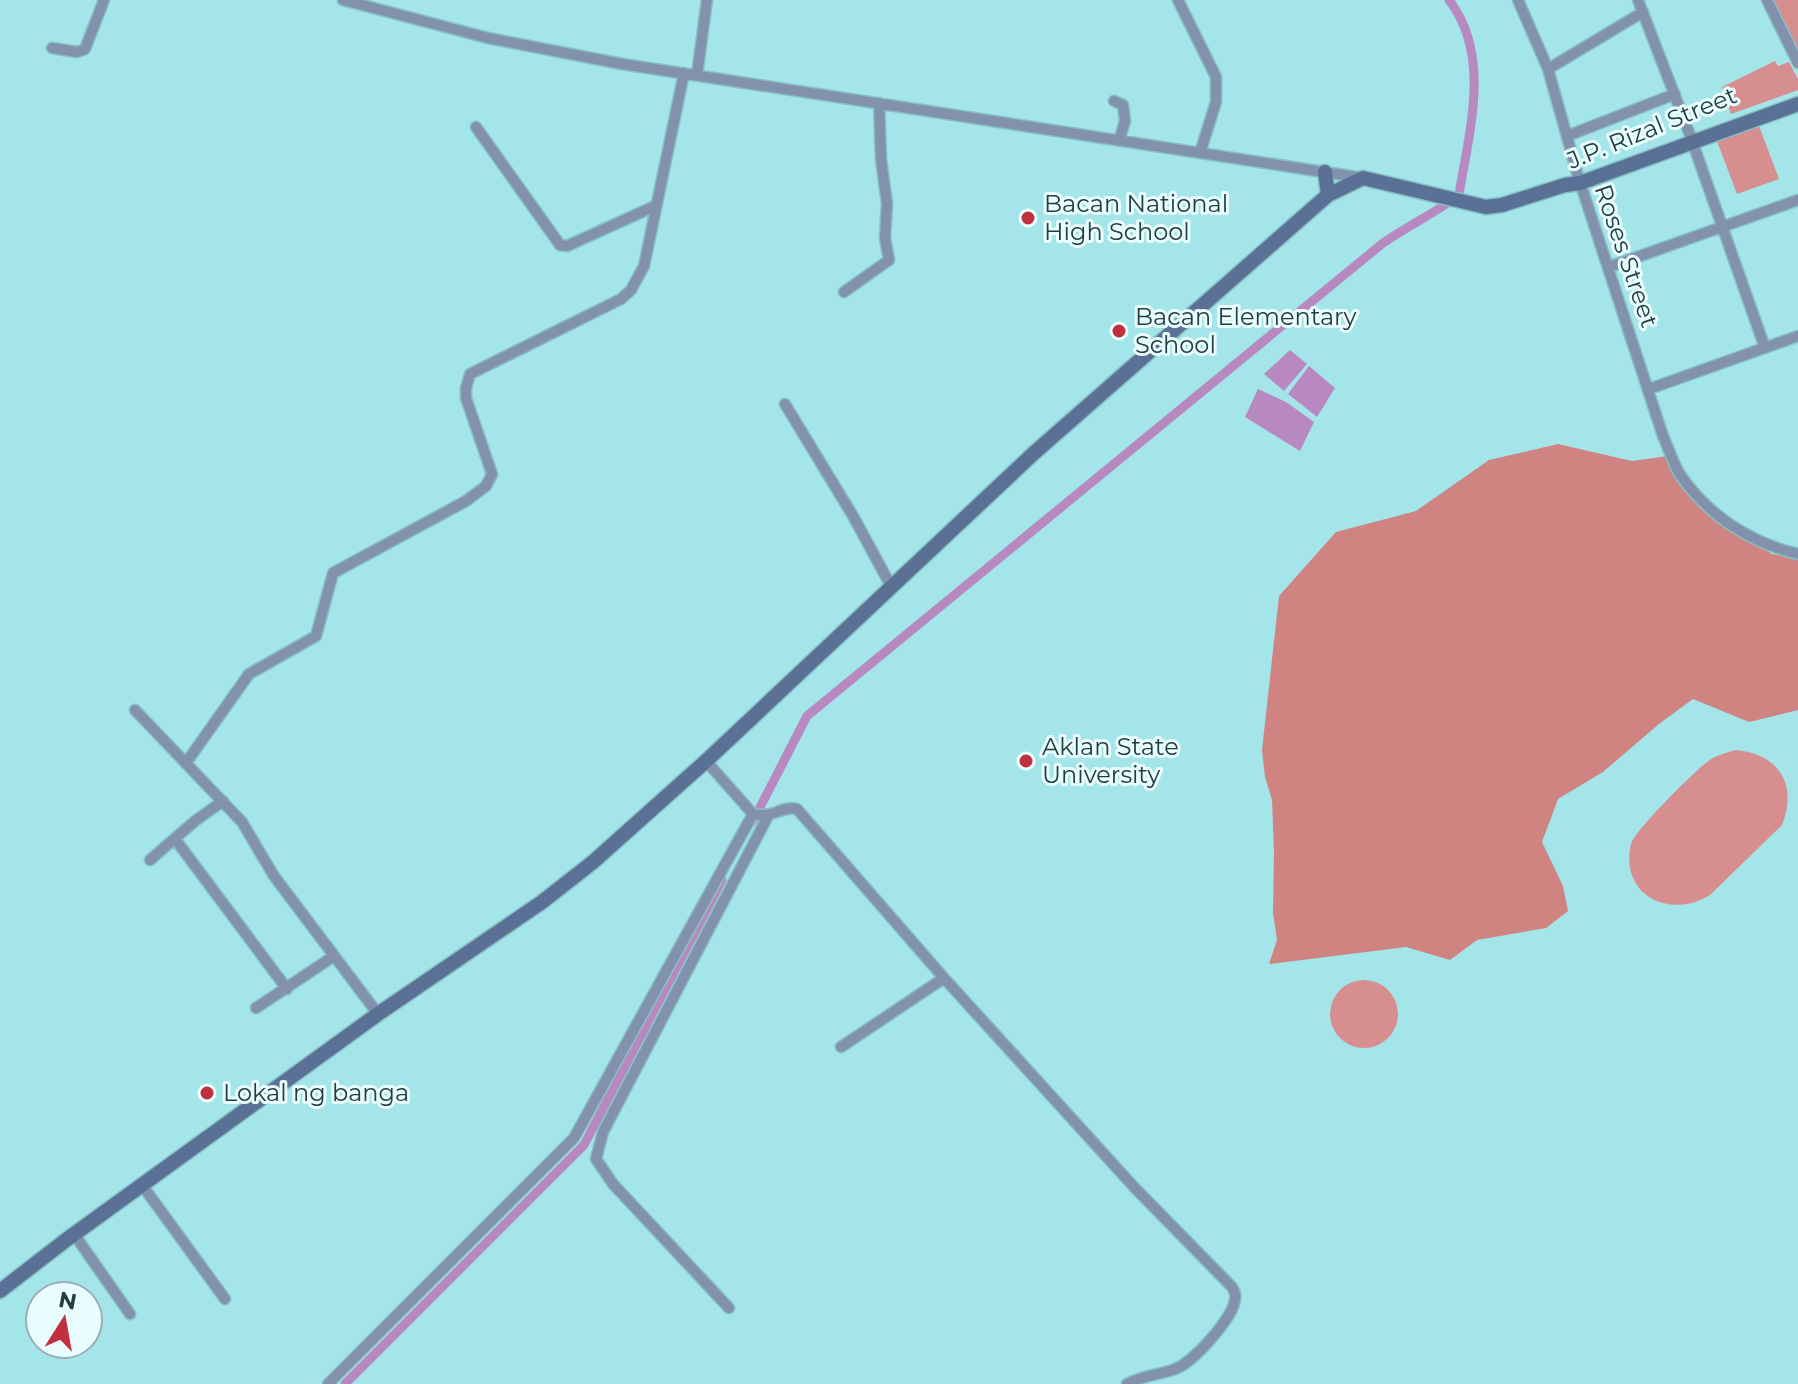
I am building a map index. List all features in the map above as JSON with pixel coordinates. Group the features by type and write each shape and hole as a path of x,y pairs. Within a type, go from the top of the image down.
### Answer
{"main road":[{"name":"J.P. Rizal Street","path":"1692,139 1798,95"},
{"name":"J.P. Rizal Street","path":"1363,178 1486,207 1502,205 1798,104"},
{"path":"1325,172 1328,195"},
{"path":"0,1291 378,1014 542,902 593,862 706,761 1034,453 1328,195 1363,178"}],"street":[{"path":"52,48 77,52 85,49 104,0"},
{"path":"343,0 488,38 684,73 1363,178"},
{"path":"697,75 707,0"},
{"path":"1178,0 1216,77 1216,102 1200,153"},
{"name":"Roses Street","path":"1518,0 1548,69 1567,136 1574,181 1609,267 1663,436 1680,474 1725,521 1750,537 1798,554"},
{"path":"1638,0 1692,139 1765,348"},
{"path":"1767,0 1798,63"},
{"path":"1548,69 1643,12"},
{"path":"186,763 249,674 316,636 333,573 466,501 486,486 492,474 466,398 470,374 621,299 631,290 644,266 684,73"},
{"path":"1567,136 1675,94"},
{"path":"1114,101 1123,105 1125,121 1120,138"},
{"path":"844,292 889,260 885,238 887,204 881,159 879,103"},
{"path":"476,127 560,245 567,246 655,206"},
{"path":"1609,267 1798,200"},
{"path":"1649,389 1798,336"},
{"path":"785,404 891,586"},
{"path":"135,710 242,822 274,876 378,1014"},
{"path":"706,761 758,815"},
{"path":"150,860 223,801"},
{"path":"328,1384 574,1138 758,815 791,807 797,809 944,978 1134,1187 1232,1287 1235,1304 1192,1361 1175,1370 1145,1375 1127,1384"},
{"path":"729,1308 613,1184 596,1159 603,1132 758,815"},
{"path":"175,839 287,989"},
{"path":"256,1008 334,956"},
{"path":"841,1047 944,978"},
{"path":"142,1185 225,1299"},
{"path":"74,1234 130,1314"}],"shaded area":[{"path":"1772,0 1798,0 1798,52"},
{"path":"1775,61 1778,66 1789,62 1798,79 1798,90 1731,114 1722,87"},
{"path":"1759,126 1779,179 1737,194 1717,141"},
{"path":"1290,350 1307,364 1284,391 1264,374"},
{"path":"1309,366 1335,388 1317,417 1288,394"},
{"path":"1258,389 1286,402 1314,422 1300,451 1245,417"},
{"path":"1558,444 1632,461 1668,456 1679,484 1718,519 1772,554 1798,557 1798,710 1749,722 1693,699 1603,772 1558,799 1542,842 1563,886 1568,911 1546,928 1477,940 1450,960 1406,947 1269,964 1277,940 1273,913 1272,800 1262,750 1279,596 1336,532 1416,511 1489,460"},
{"path":"1736,750 1764,758 1781,774 1788,797 1782,825 1710,895 1679,905 1651,898 1640,889 1629,862 1635,837 1700,768 1714,758"},
{"path":"1357,980 1371,980 1383,985 1393,995 1398,1014 1393,1033 1383,1043 1371,1048 1357,1048 1345,1043 1335,1033 1330,1021 1330,1007 1335,995 1345,985"}],"waterway":[{"path":"753,821 807,716 1383,243 1459,195 1472,120 1474,69 1462,22 1449,0"},
{"path":"345,1384 584,1145 722,880"}],"place":[{"name":"Bacan National High School","path":"1028,218"},
{"name":"Bacan Elementary School","path":"1119,331"},
{"name":"Aklan State University","path":"1026,761"},
{"name":"Lokal ng banga","path":"207,1093"}]}
